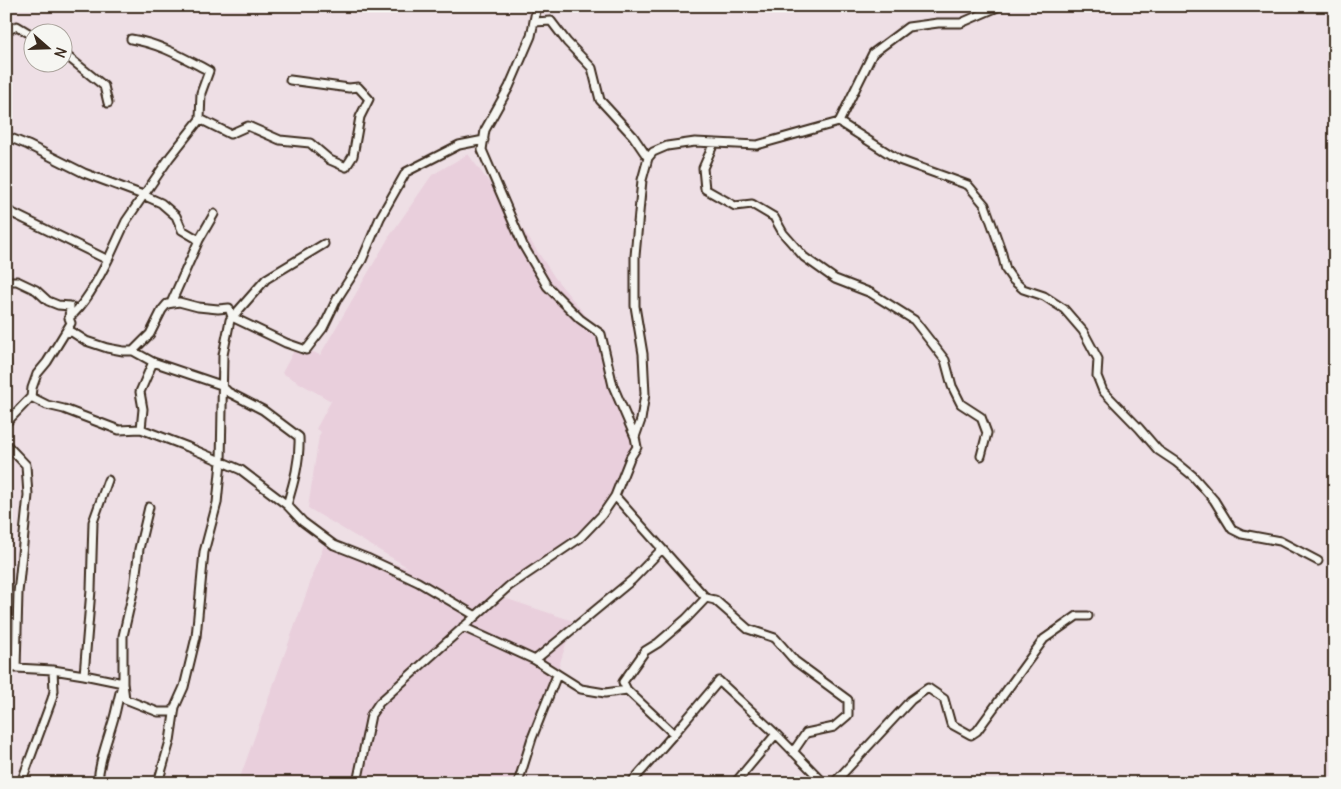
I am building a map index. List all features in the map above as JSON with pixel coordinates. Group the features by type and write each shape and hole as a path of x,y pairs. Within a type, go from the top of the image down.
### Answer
{"street":[{"path":"357,783 374,710 384,698 509,586 580,538 602,515 616,496 630,458 637,447 635,437 613,386 601,334 580,319 547,286 523,245 482,150 485,130 509,87 531,36 537,6"},
{"path":"839,122 873,53 908,27 938,22 961,23 1000,6"},
{"path":"534,22 551,21 567,42 592,68 600,100 632,136 648,158"},
{"path":"6,31 16,26 22,29"},
{"path":"69,318 80,308 91,291 126,221 200,119 201,93 209,71 166,48 131,39"},
{"path":"72,60 104,86 108,103"},
{"path":"200,119 230,134 248,126 280,140 310,143 330,160 346,167 353,156 360,117 369,99 358,87 349,88 290,80"},
{"path":"635,437 641,420 645,394 644,354 635,306 635,256 642,180 648,158 653,152 667,146 695,142 757,145 839,122 899,160 968,185 985,205 1006,270 1013,280 1023,289 1044,296 1064,309 1083,331 1098,359 1096,376 1103,391 1158,450 1193,476 1214,500 1232,529 1242,534 1280,541 1318,561"},
{"path":"6,136 84,173 161,203 176,216 182,230 199,240"},
{"path":"133,351 150,334 167,304 179,302 198,307 229,308 232,318 286,343 306,350 323,328 337,300 362,260 380,218 406,172 459,145 484,140"},
{"path":"714,143 703,168 706,189 735,206 752,204 774,217 783,233 804,257 835,279 871,293 914,320 945,360 952,386 961,404 981,418 987,433 981,456"},
{"path":"6,210 108,260"},
{"path":"171,303 199,240 214,214"},
{"path":"158,783 170,741 174,712 184,687 196,637 204,552 217,504 221,462 223,355 232,318 266,279 324,244"},
{"path":"6,281 16,281 36,290 48,301 58,306 70,306 69,318 71,323 37,374 31,397 6,424"},
{"path":"65,333 72,332 107,348 133,351 153,362 222,385 228,392 263,410 299,437 300,455 287,505"},
{"path":"6,360 6,368"},
{"path":"141,429 143,409 140,392 153,362"},
{"path":"31,397 47,405 64,409 119,430 141,429 241,470 287,505 302,522 334,545 418,582 476,616"},
{"path":"6,444 26,465 28,479 24,549 18,593 16,668"},
{"path":"84,675 92,590 94,522 108,480"},
{"path":"616,496 706,598 715,600 748,629 775,638 795,662 848,700 848,714 834,727 806,733 793,752"},
{"path":"149,506 123,636 123,683 125,699 158,712 174,712"},
{"path":"535,660 632,580 662,549"},
{"path":"674,734 627,690 622,682 645,651 672,631 706,598"},
{"path":"834,783 911,700 928,688 944,699 951,724 971,735 977,731 1044,639 1077,616 1088,616"},
{"path":"463,627 535,660 581,689 605,693 627,690"},
{"path":"6,667 53,670 123,683"},
{"path":"21,783 54,691 53,670"},
{"path":"518,783 532,738 557,675"},
{"path":"631,783 719,681 776,734 824,783"},
{"path":"98,783 104,745 123,683"},
{"path":"735,783 776,734"}],"shaded area":[{"path":"468,154 516,219 555,278 600,333 609,380 639,441 637,457 621,495 498,596 573,621 523,783 238,783 325,542 409,568 308,508 321,432 316,429 331,401 282,373 297,345 320,355 389,237 432,175"}]}
